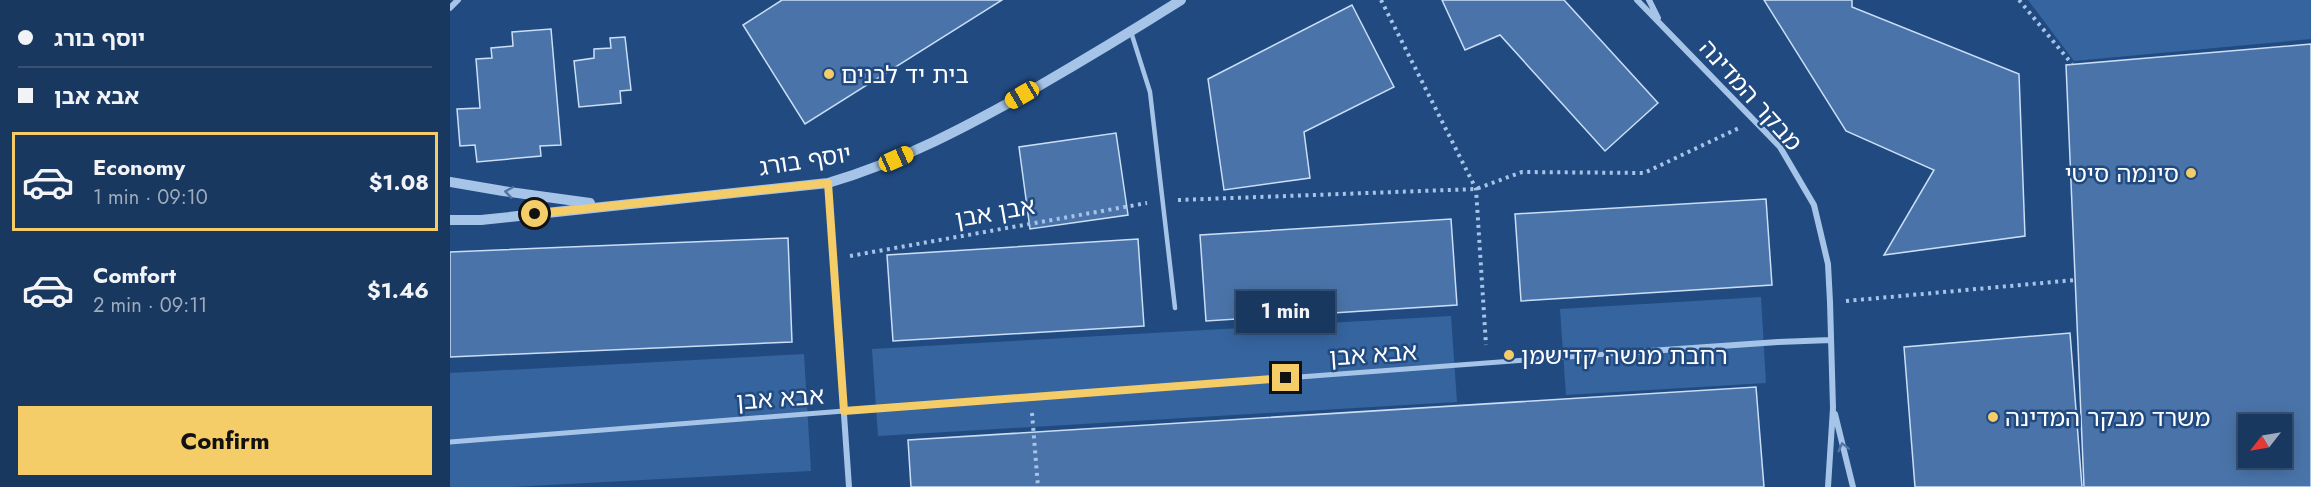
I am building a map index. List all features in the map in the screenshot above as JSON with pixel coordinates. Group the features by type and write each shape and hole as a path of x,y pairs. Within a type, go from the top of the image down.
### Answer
{"street":[{"path":"450,8 458,0"},
{"name":"יוסף בורג","path":"450,220 482,220 828,183 865,172 965,128 1131,32 1181,0"},
{"name":"מבקר המדינה","path":"1637,0 1780,147 1814,205 1828,264 1830,302 1833,408 1828,487"},
{"name":"מבקר המדינה","path":"1649,0 1661,24"},
{"name":"יוסף בורג","path":"450,182 503,192 609,205"},
{"path":"828,183 849,487"},
{"name":"אבא אבן","path":"450,442 1621,353 1831,340"},
{"name":"מבקר המדינה","path":"1833,408 1853,487"}],"lane":[{"path":"1131,32 1150,92 1175,308"}],"path":[{"path":"1381,0 1476,189 1487,363"},
{"path":"2019,0 2072,64"},
{"path":"1162,200 1476,189 1522,172 1644,173 1756,120"},
{"name":"אבן אבן","path":"833,259 1162,200"},
{"path":"1830,302 2075,280"},
{"path":"1031,398 1038,487"}],"shaded area":[{"path":"2028,0 2311,0 2311,39 2074,61"},
{"path":"1761,297 1766,383 1566,395 1560,309"},
{"path":"1451,316 1457,402 878,436 872,349"},
{"path":"804,354 811,471 512,487 450,487 450,373"}],"building":[{"name":"בית יד לבנים","path":"782,0 1002,0 805,124 743,25"},
{"path":"1442,0 1564,0 1658,103 1605,151 1500,35 1465,50"},
{"path":"1764,0 1852,0 1852,7 2019,74 2025,236 1884,255 1934,170 1846,131"},
{"path":"1352,5 1394,87 1304,132 1310,178 1224,190 1208,79"},
{"path":"551,29 561,145 540,146 541,156 477,162 475,145 460,146 457,109 480,108 476,59 492,58 491,48 513,46 512,32"},
{"path":"625,37 631,90 620,91 621,103 579,107 574,61 594,58 594,49 611,48 610,38"},
{"name":"סינמה סיטי","path":"2311,44 2311,487 2084,487 2066,65"},
{"path":"1116,133 1128,215 1030,229 1019,147"},
{"path":"1766,199 1772,285 1521,301 1515,214"},
{"path":"1451,219 1457,305 1206,321 1200,235"},
{"path":"788,238 792,342 450,357 450,252"},
{"path":"1138,239 1144,326 893,341 887,255"},
{"name":"משרד מבקר המדינה","path":"2070,333 2082,487 1915,487 1904,347"},
{"path":"1756,387 1764,487 911,487 908,440"}],"place":[{"name":"בית יד לבנים","path":"829,74"},
{"name":"סינמה סיטי","path":"2191,173"},
{"name":"רחבת מנשה קדישמן","path":"1509,355"},
{"name":"משרד מבקר המדינה","path":"1993,417"}],"route":[{"path":"535,214 828,183 844,411 1286,378"}]}
